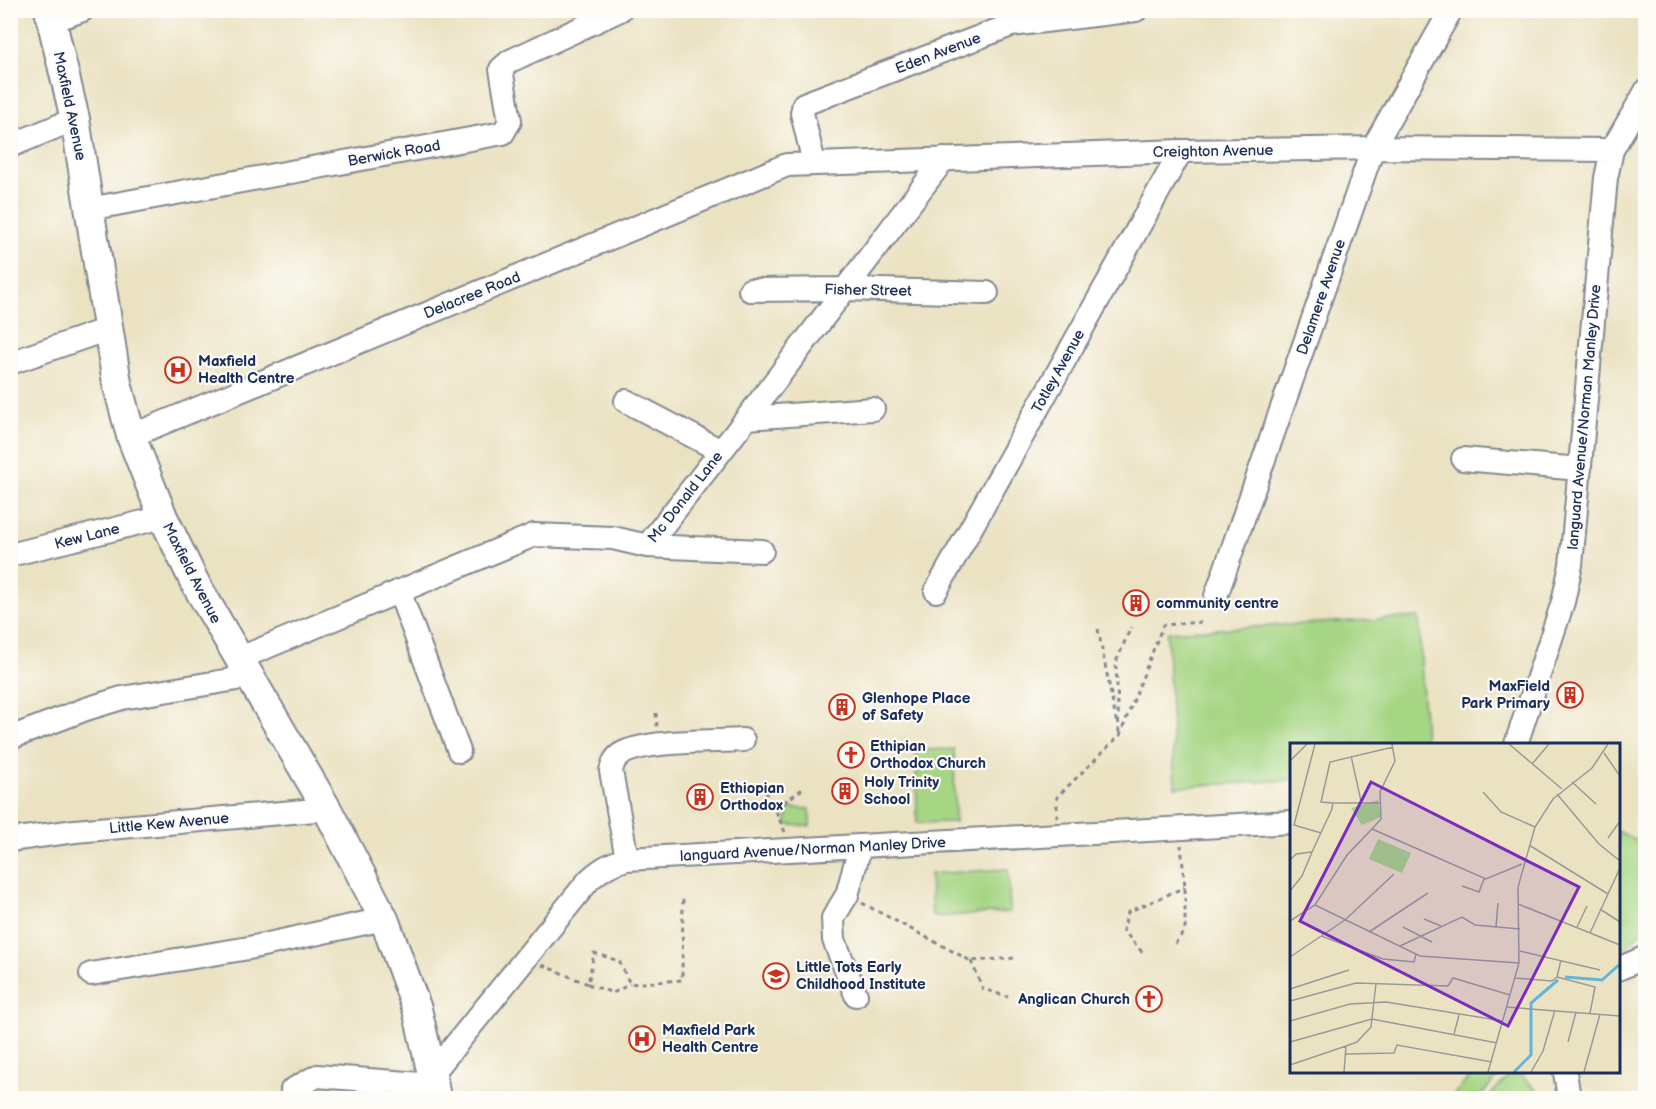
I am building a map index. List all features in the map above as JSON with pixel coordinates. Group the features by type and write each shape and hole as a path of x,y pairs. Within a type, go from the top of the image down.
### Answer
{"main road":[{"name":"Maxfield Avenue","path":"50,16 75,118 117,382 131,436 163,517 194,581 327,810 384,919 417,1009 434,1086"}],"street":[{"path":"50,16 82,10"},
{"name":"Berwick Road","path":"89,209 503,133 510,122 501,69 510,60 620,10"},
{"name":"Eden Avenue","path":"814,163 802,113 804,105 1011,25 1136,10"},
{"name":"Delamere Avenue","path":"1216,596 1373,148 1451,10"},
{"name":"languard Avenue/Norman Manley Drive","path":"1516,743 1563,602 1571,565 1606,178 1612,150 1646,91"},
{"path":"10,146 75,118"},
{"name":"Creighton Avenue","path":"814,163 1181,151 1373,148 1612,150"},
{"name":"Totley Avenue","path":"936,591 1181,151"},
{"name":"Mc Donald Lane","path":"10,738 122,698 243,668 399,591 534,535 613,538 647,546 944,159"},
{"name":"Delacree Road","path":"131,436 787,165 814,163"},
{"name":"Fisher Street","path":"750,290 845,289 987,293"},
{"path":"10,363 108,329"},
{"path":"626,401 721,451"},
{"path":"747,418 873,409"},
{"path":"1463,459 1580,470"},
{"name":"Kew Lane","path":"10,555 163,517"},
{"path":"647,546 762,551"},
{"path":"399,591 459,751"},
{"path":"627,859 611,771 613,760 624,752 658,744 743,740"},
{"name":"Little Kew Avenue","path":"10,840 75,831 327,810"},
{"name":"languard Avenue/Norman Manley Drive","path":"434,1086 524,958 594,875 613,863 627,859 1290,822"},
{"path":"856,994 834,940 833,918 847,895 860,847"},
{"path":"91,974 249,948 384,919"},
{"path":"1620,968 1646,957"},
{"path":"1564,1073 1569,1098"},
{"path":"292,1090 318,1076 434,1086"}],"path":[{"path":"1057,796 1120,735 1163,625 1202,622"},
{"path":"1120,735 1116,662 1131,627"},
{"path":"1098,629 1120,735"},
{"path":"775,810 805,787"},
{"path":"765,791 793,850"},
{"path":"1175,944 1185,930 1185,887 1179,828"},
{"path":"1142,952 1123,930 1128,912 1185,887"},
{"path":"847,895 971,961 1015,958"},
{"path":"524,958 613,993 630,984 682,980 683,897"},
{"path":"588,984 594,953 619,961 630,984"},
{"path":"971,961 983,989 1008,997"}],"green space":[{"path":"1419,617 1425,743 1290,743 1290,780 1175,787 1167,632"},
{"path":"954,749 955,822 917,823 916,750"},
{"path":"788,808 810,809 810,826 787,825"},
{"path":"1620,832 1646,846 1645,928 1620,953"},
{"path":"1008,869 1010,912 932,917 930,874"},
{"path":"1473,1073 1499,1075 1479,1098 1451,1098"},
{"path":"1512,1073 1519,1073 1540,1093 1535,1098 1487,1098"}],"place":[{"name":"Maxfield Health Centre","path":"178,370"},
{"name":"community centre","path":"1136,603"},
{"name":"MaxField Park Primary","path":"1570,695"},
{"name":"Glenhope Place of Safety","path":"842,707"},
{"name":"Ethipian Orthodox Church","path":"851,755"},
{"name":"Holy Trinity School","path":"845,791"},
{"name":"Ethiopian Orthodox","path":"700,797"},
{"name":"Little Tots Early Childhood Institute","path":"776,976"},
{"name":"Anglican Church","path":"1149,999"},
{"name":"Maxfield Park Health Centre","path":"642,1039"}]}
